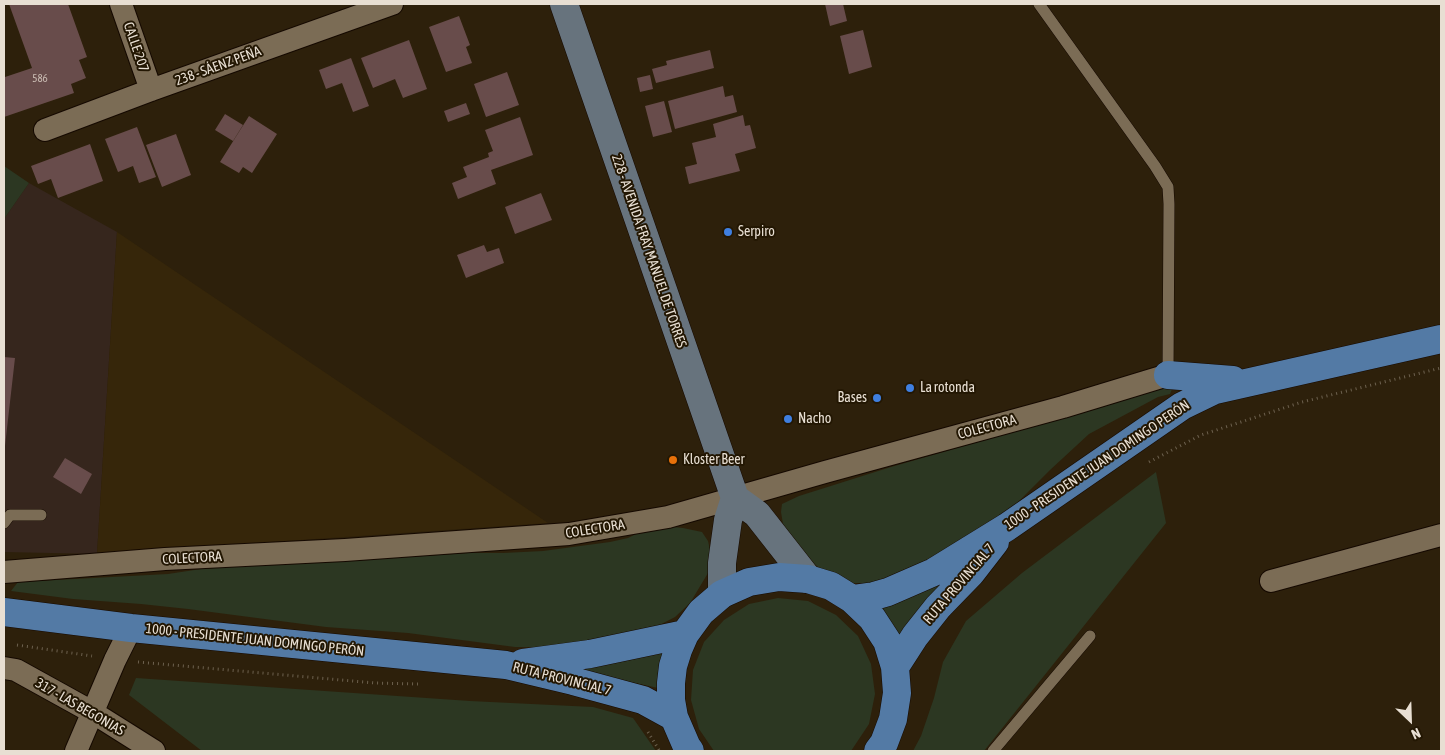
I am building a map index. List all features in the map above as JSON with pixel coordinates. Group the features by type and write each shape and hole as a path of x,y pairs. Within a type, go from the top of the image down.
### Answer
{"main road":[{"name":"228 - AVENIDA FRAY MANUEL DE TORRES","path":"564,4 735,498"},
{"name":"1000 - PRESIDENTE JUAN DOMINGO PERÓN","path":"852,599 888,592 934,572 1007,527 1182,406 1215,390 1441,338"},
{"path":"1168,375 1255,381"},
{"path":"722,594 722,563 728,520 735,498 757,514 808,579"},
{"name":"RUTA PROVINCIAL 7","path":"896,667 920,628 971,573 1007,527"},
{"path":"690,751 674,717 671,700 671,683 676,658 685,634 701,612 722,594 749,582 779,577 808,579 831,586 852,599 872,618 887,641 896,667 897,693 894,719 884,743 878,751"},
{"name":"1000 - PRESIDENTE JUAN DOMINGO PERÓN","path":"4,612 131,628 506,665"},
{"name":"RUTA PROVINCIAL 7","path":"506,665 590,654 685,634"},
{"name":"RUTA PROVINCIAL 7","path":"506,665 573,680 643,700 674,717"}],"street":[{"name":"CALLE 207","path":"121,4 151,90"},
{"name":"238 - SÁENZ PEÑA","path":"45,130 392,4"},
{"name":"COLECTORA","path":"4,572 165,559 345,550 569,534 668,517 1063,407 1168,375"},
{"path":"1270,581 1441,535"},
{"path":"76,751 115,660 131,628"},
{"name":"317 - LAS BEGONIAS","path":"4,668 16,670 92,712 154,751"}],"lane":[{"path":"1039,4 1168,187 1168,375"},
{"path":"4,523 10,515 41,514"},
{"path":"993,751 1090,636"}],"path":[{"path":"1145,464 1201,435 1302,402 1441,368"},
{"path":"13,644 115,660 375,683 424,684"},
{"path":"648,731 660,751"}],"shaded area":[{"path":"29,183 117,232 97,554 4,552 4,219"},
{"path":"117,232 548,523 97,554"}],"green space":[{"path":"4,166 29,183 4,219"},
{"path":"1175,382 1170,394 1158,397 1089,434 1013,507 959,544 880,583 852,583 834,579 809,560 795,545 783,524 782,504 799,496"},
{"path":"1156,472 1166,523 984,751 913,751 921,736 934,698 943,662 966,621 1022,573"},
{"path":"664,526 702,532 708,541 711,554 708,573 690,603 675,617 646,632 571,647 515,647 408,633 326,627 188,609 73,599 11,591 18,582 168,574 201,569 285,563 543,551 610,542"},
{"path":"988,548 895,644 874,608"},
{"path":"778,598 808,601 836,615 858,636 871,664 875,694 869,724 851,751 714,751 699,729 691,700 693,670 704,642 724,620 749,604"},
{"path":"666,651 658,688 608,677 545,668"},
{"path":"136,678 470,701 593,707 633,718 656,751 202,751 129,695"}],"building":[{"path":"9,4 68,4 87,57 79,60 86,78 71,84 74,93 4,117 4,77 32,68"},
{"path":"825,4 843,4 847,21 830,26"},
{"path":"459,16 470,45 466,47 472,63 446,72 429,27"},
{"path":"863,30 872,67 849,74 840,36"},
{"path":"409,40 427,89 403,98 395,79 373,88 361,58"},
{"path":"710,50 714,68 656,83 652,69 667,65 666,61"},
{"path":"351,58 369,106 353,112 342,83 326,89 319,70"},
{"path":"507,72 519,105 486,117 474,84"},
{"path":"650,75 653,89 640,92 637,78"},
{"path":"723,86 725,97 733,95 737,112 675,129 668,101"},
{"path":"664,101 672,132 653,137 645,106"},
{"path":"466,103 470,114 448,122 444,111"},
{"path":"225,114 243,125 233,141 215,130"},
{"path":"743,115 745,126 750,125 756,148 735,154 740,171 689,184 685,167 697,164 692,143 716,137 713,124"},
{"path":"249,116 277,134 252,173 243,167 239,173 220,162"},
{"path":"520,117 533,155 491,170 496,184 458,199 452,183 467,177 463,167 489,157 488,153 493,151 485,130"},
{"path":"137,127 156,177 139,183 133,166 118,172 105,139"},
{"path":"176,134 191,175 162,187 146,145"},
{"path":"90,144 103,181 58,198 51,179 38,184 31,166"},
{"path":"541,193 552,220 515,234 505,207"},
{"path":"484,245 487,252 499,248 504,263 466,278 457,255"},
{"path":"4,357 15,358 5,446 4,446"},
{"path":"65,458 92,474 81,494 53,477"}],"place":[{"name":"Serpiro","path":"728,232"},
{"name":"La rotonda","path":"910,388"},
{"name":"Bases","path":"877,398"},
{"name":"Nacho","path":"788,419"},
{"name":"Kloster Beer","path":"673,460"}]}
